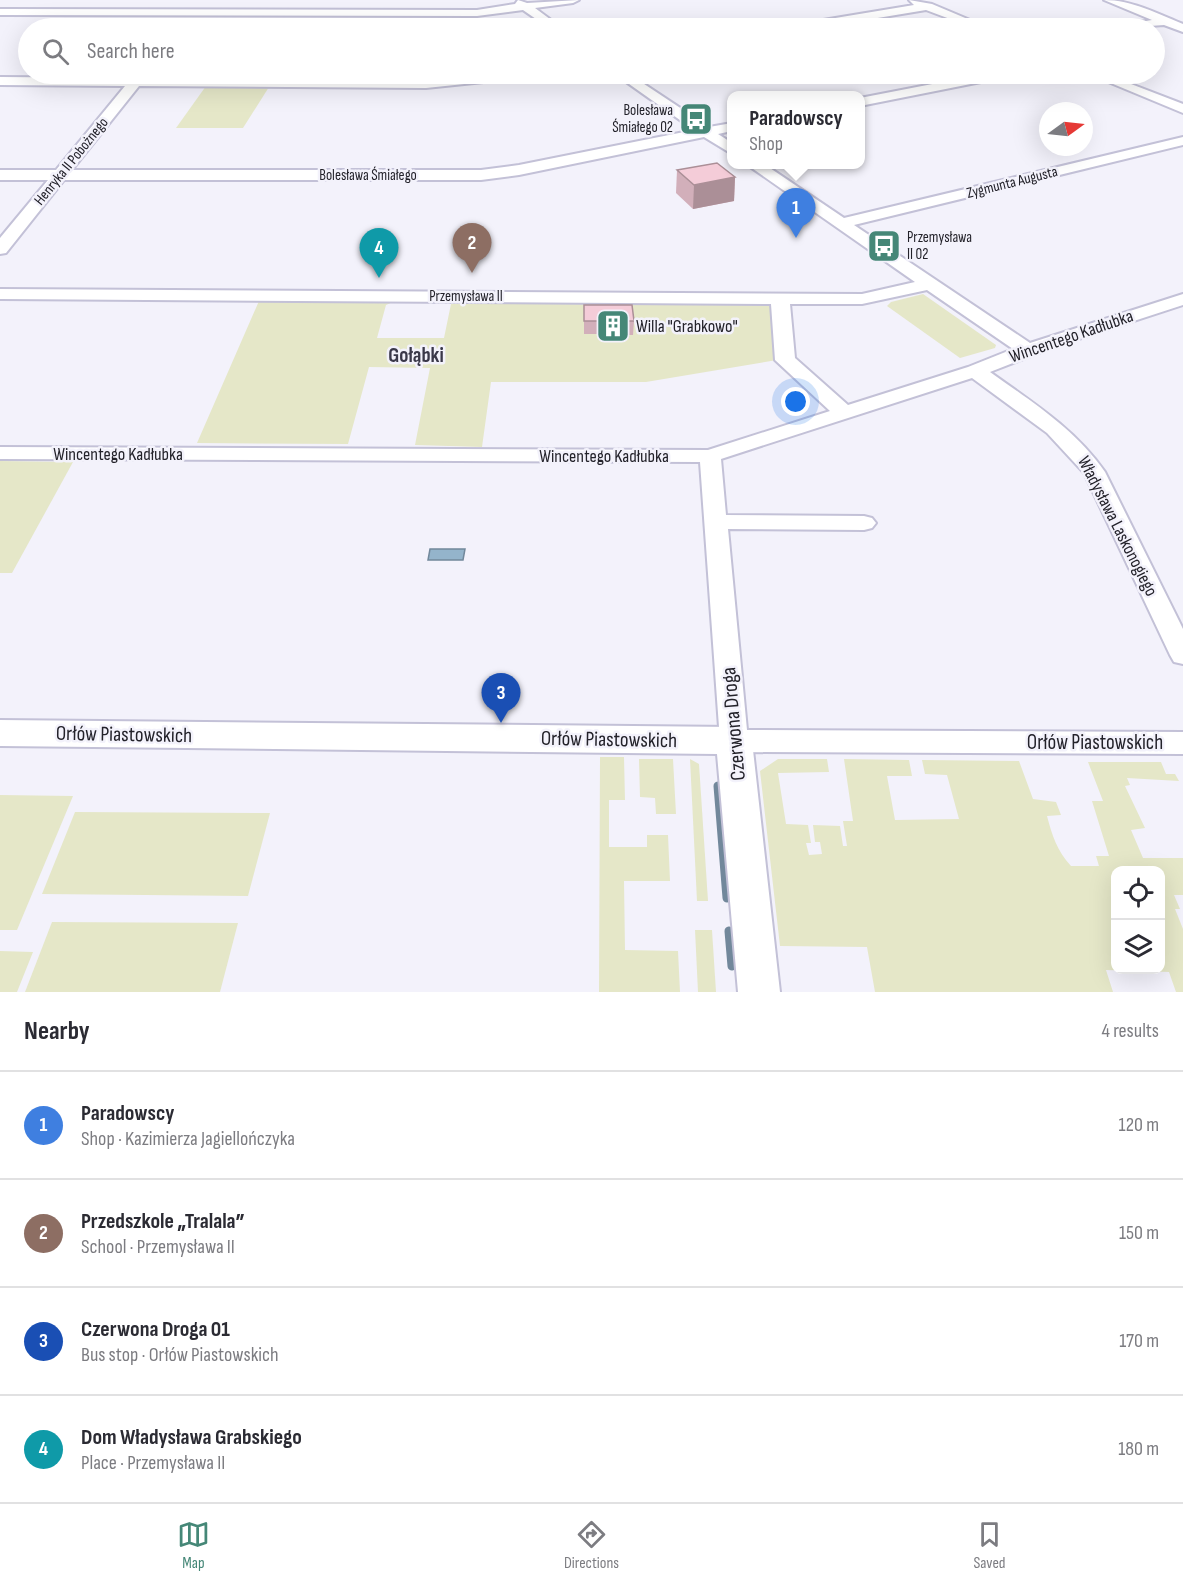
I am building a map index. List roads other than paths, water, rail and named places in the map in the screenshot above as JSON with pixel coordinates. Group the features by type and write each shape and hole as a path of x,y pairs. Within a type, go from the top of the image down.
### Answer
{"street":[{"path":"188,18 204,0"},
{"path":"0,12 477,13 521,3 573,0"},
{"path":"912,0 958,18"},
{"path":"1110,0 1158,18"},
{"path":"521,3 542,18"},
{"path":"857,18 927,6"},
{"path":"1166,21 1183,17"},
{"path":"1166,21 1183,28"},
{"path":"0,81 18,81"},
{"name":"Henryka II Pobożnego","path":"0,249 134,84"},
{"path":"636,84 727,147"},
{"path":"865,101 951,84"},
{"path":"1120,84 1183,109"},
{"name":"Bolesława Śmiałego","path":"0,175 481,175 519,170 727,128"},
{"name":"Zygmunta Augusta","path":"840,224 1183,141"},
{"path":"759,169 1027,350"},
{"name":"Przemysława II","path":"0,294 872,298 929,284"},
{"path":"780,298 785,360 844,412"},
{"name":"Wincentego Kadłubka","path":"0,453 710,456 975,371 1027,350 1183,299"},
{"name":"Władysława Laskonogiego","path":"975,371 1053,427 1081,452 1094,472 1183,655"},
{"name":"Czerwona Droga","path":"710,456 734,741 759,992"},
{"path":"715,522 864,523"},
{"name":"Orłów Piastowskich","path":"0,733 1183,743"}],"water":[{"path":"430,549 465,549 463,560 428,560"}],"waterway":[{"path":"718,786 727,898"},
{"path":"729,931 732,966"}],"place":[{"name":"Bolesława Śmiałego 02","path":"696,119"},
{"name":"Paradowscy","path":"796,238"},
{"name":"Przemysława II 02","path":"884,246"},
{"name":"Przedszkole „Tralala”","path":"472,273"},
{"name":"Dom Władysława Grabskiego","path":"379,278"},
{"name":"Willa \"Grabkowo\"","path":"613,326"},
{"name":"Czerwona Droga 01","path":"501,723"}],"district":[{"name":"Gołąbki","path":"416,355"}]}
